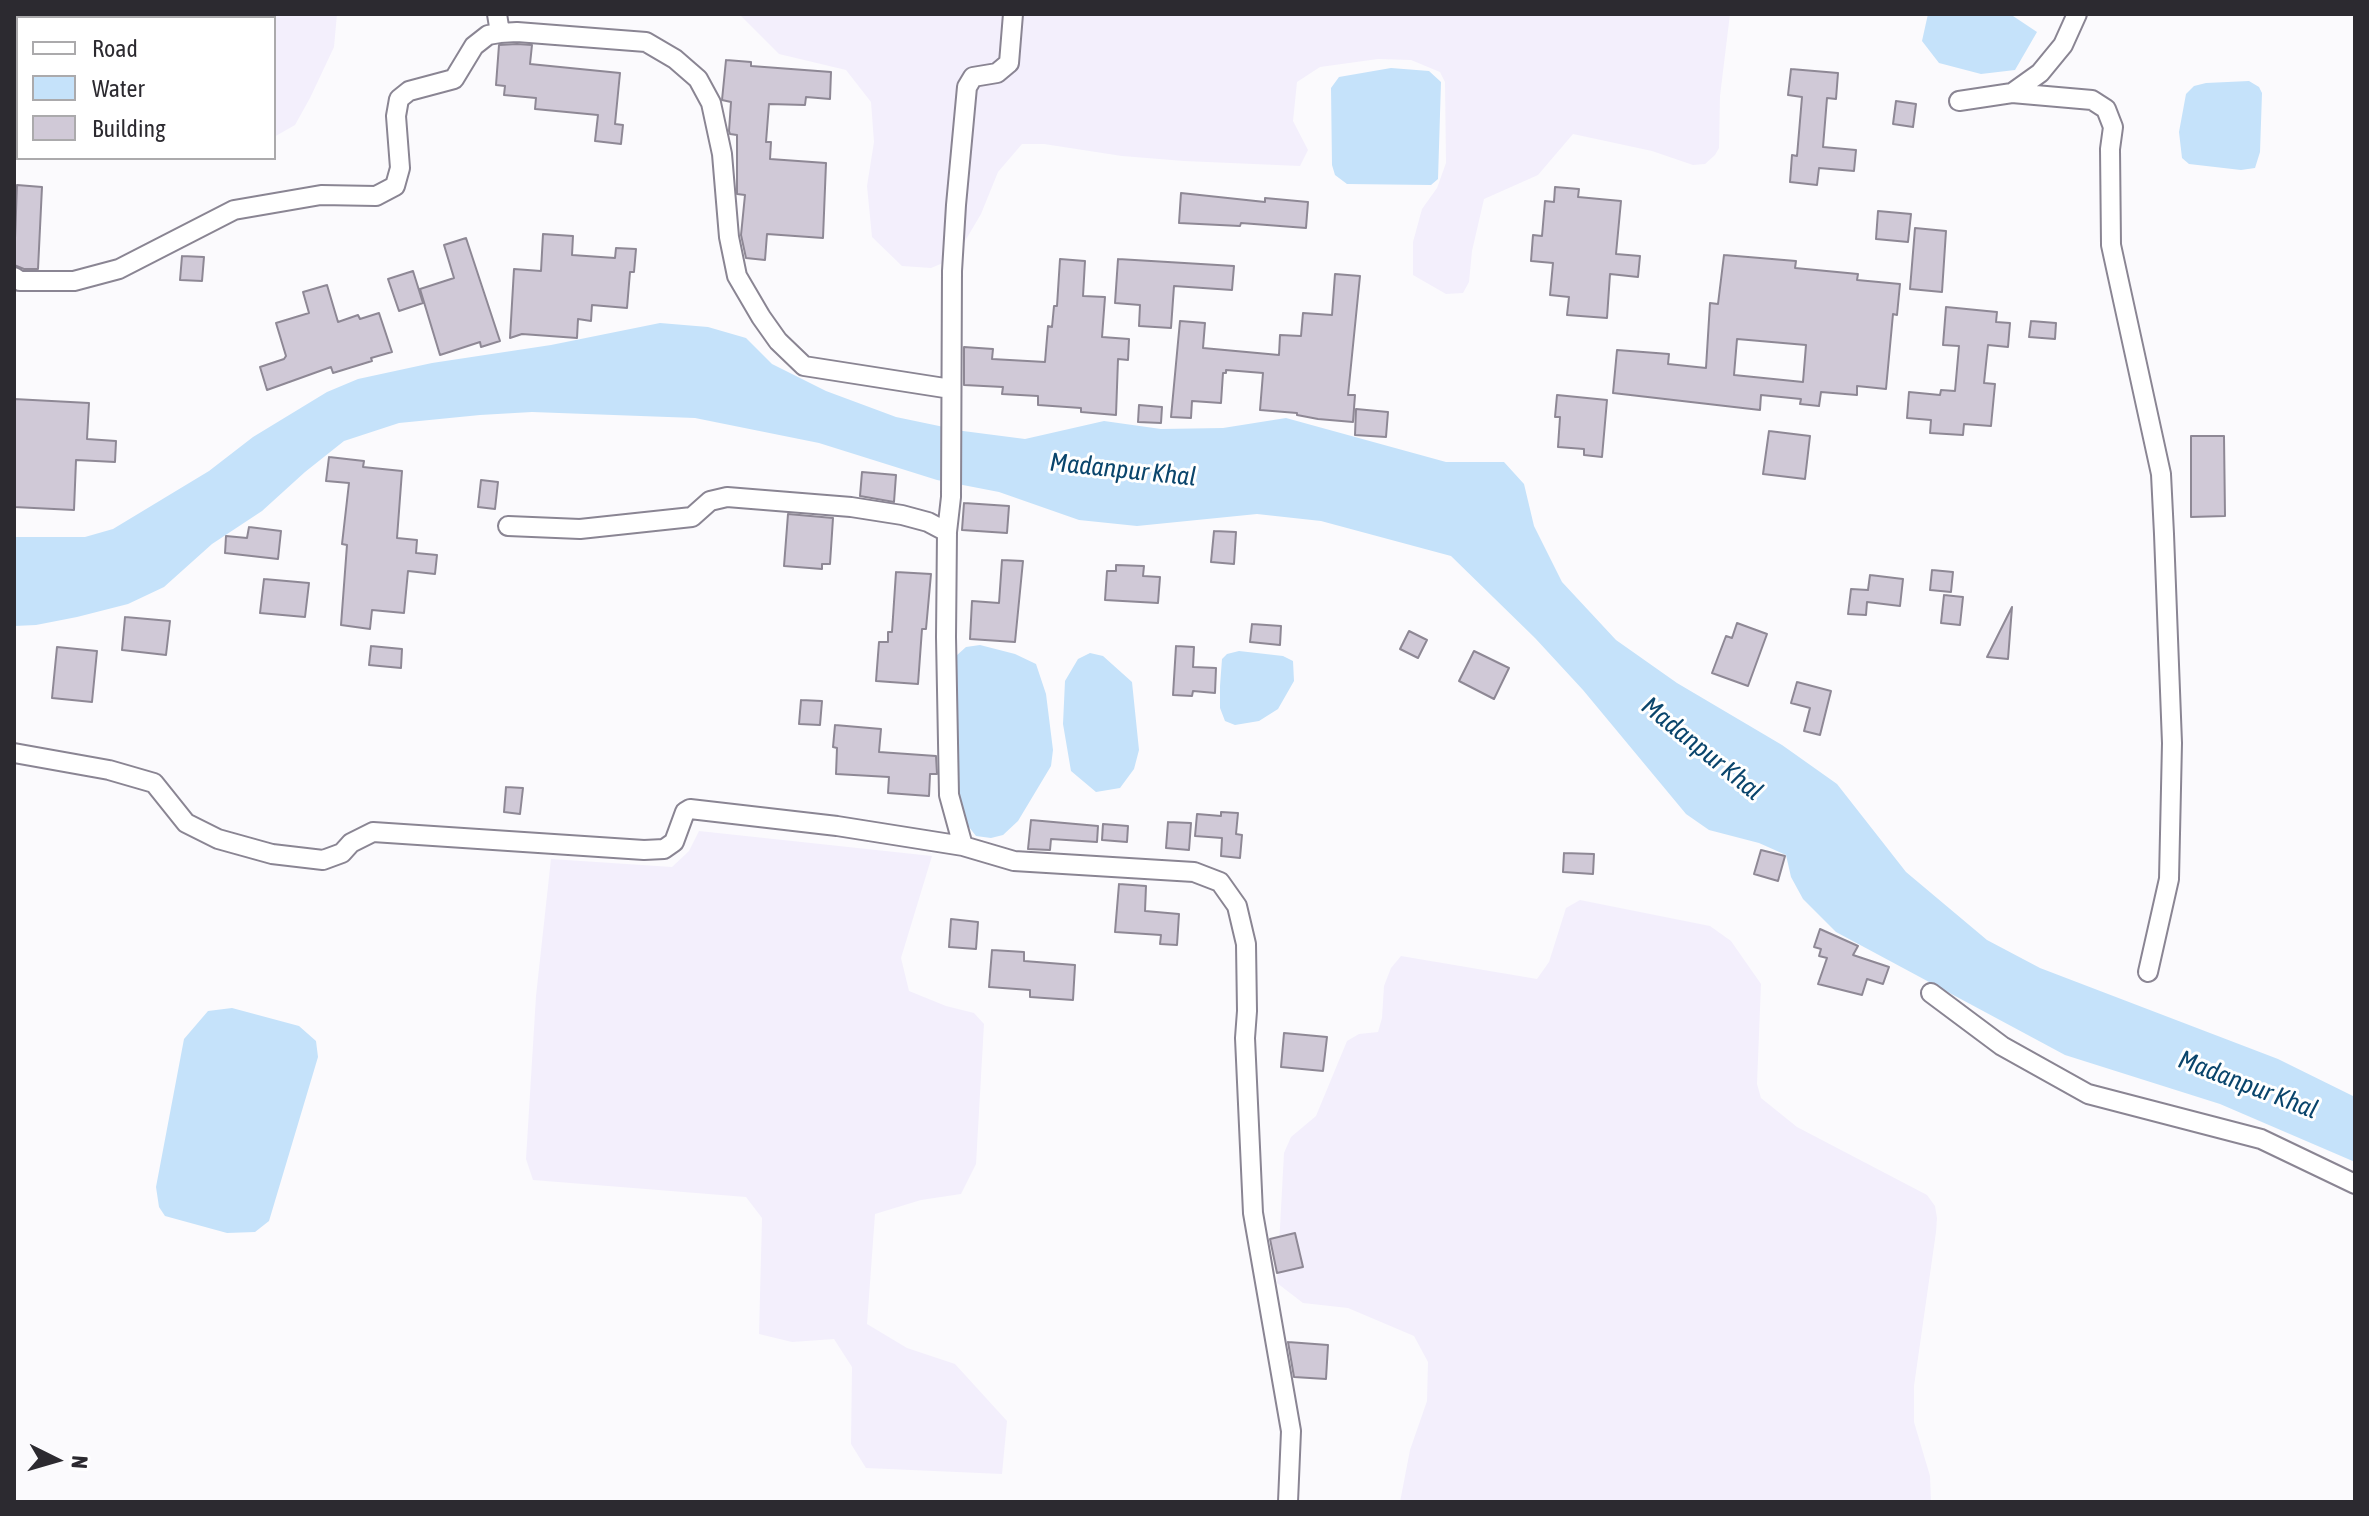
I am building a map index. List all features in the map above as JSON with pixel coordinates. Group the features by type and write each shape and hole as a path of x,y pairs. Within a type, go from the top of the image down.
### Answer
{"street":[{"path":"497,14 500,33"},
{"path":"963,846 949,795 946,637 947,532 951,497 952,271 967,87 973,77 997,73 1009,63 1013,14"},
{"path":"2012,93 2040,73 2063,45 2077,14"},
{"path":"14,277 20,281 74,281 119,269 234,210 321,195 376,196 395,186 400,168 396,116 399,99 409,91 454,79 474,46 488,35 517,32 646,42 675,59 698,79 711,103 722,154 729,237 737,276 751,303 778,341 804,366 951,389"},
{"path":"1959,101 2012,93 2092,100 2106,109 2113,127 2110,149 2111,245 2161,474 2164,534 2172,743 2169,879 2148,972"},
{"path":"508,526 580,529 692,517 710,501 727,497 851,507 916,517 947,532"},
{"path":"14,753 109,770 154,783 186,823 218,839 272,854 323,860 342,853 351,843 373,832 664,849 674,842 685,812 690,809 823,824 963,846 1014,861 1194,872 1220,882 1237,906 1246,944 1245,1038 1253,1213 1291,1431 1288,1502"},
{"path":"1931,993 2002,1046 2088,1094 2261,1139 2355,1184"}],"shaded area":[{"path":"14,14 337,14 334,47 310,98 295,125 276,136 276,16 16,16 14,120"},
{"path":"739,14 1730,14 1720,96 1719,148 1715,155 1705,164 1693,165 1652,151 1573,134 1538,175 1484,199 1472,251 1469,282 1463,293 1446,294 1413,275 1413,242 1422,209 1437,188 1446,163 1445,82 1440,72 1411,60 1378,59 1320,67 1297,82 1293,121 1308,150 1300,166 1184,161 1022,144 998,172 981,214 955,258 931,268 902,266 872,237 867,186 874,142 871,102 846,70 779,54"},
{"path":"699,831 932,856 901,958 909,991 974,1013 984,1024 976,1164 961,1194 921,1200 875,1214 867,1324 907,1348 955,1364 1007,1421 1002,1474 866,1468 851,1444 852,1367 834,1339 792,1342 759,1334 762,1218 746,1197 533,1180 526,1159 536,996 551,859 672,867 689,851"},
{"path":"1580,900 1710,926 1731,941 1761,984 1757,1084 1761,1098 1797,1127 1927,1195 1935,1206 1936,1232 1914,1386 1914,1422 1930,1476 1931,1502 1400,1502 1410,1450 1427,1401 1428,1362 1414,1336 1348,1308 1303,1303 1277,1283 1284,1153 1291,1137 1316,1116 1347,1041 1359,1034 1378,1032 1384,986 1391,968 1401,956 1537,979 1549,962 1566,908"}],"water":[{"path":"1928,14 2010,14 2037,32 2015,70 1981,74 1939,63 1922,41"},
{"path":"1391,68 1429,71 1441,82 1438,179 1431,185 1347,184 1335,175 1332,165 1331,88 1339,77"},
{"path":"2249,81 2262,93 2260,152 2255,168 2241,170 2189,164 2182,158 2179,132 2186,94 2194,86 2206,83"},
{"name":"Madanpur Khal","path":"660,323 708,327 746,338 772,364 826,391 896,417 963,431 1025,439 1104,421 1161,429 1223,428 1286,418 1446,462 1504,462 1524,484 1534,526 1562,582 1616,640 1677,683 1782,745 1837,784 1906,872 1987,940 2040,968 2278,1059 2355,1097 2355,1162 2220,1104 2065,1055 1836,932 1803,899 1791,877 1786,855 1759,843 1709,830 1686,814 1583,690 1451,556 1321,521 1257,514 1137,526 1079,520 999,492 937,480 819,443 695,418 532,412 480,415 399,423 344,441 262,511 212,544 164,587 128,604 36,625 14,626 14,537 85,537 113,529 209,471 253,437 327,392 358,379"},
{"path":"980,645 1015,654 1036,664 1046,694 1053,750 1051,766 1018,821 1003,835 991,838 976,836 958,813 956,656 966,647"},
{"path":"1239,651 1283,656 1293,661 1294,681 1278,709 1259,721 1235,725 1225,721 1220,708 1220,686 1222,659"},
{"path":"1090,653 1103,656 1132,682 1139,750 1134,769 1120,788 1096,792 1071,771 1063,724 1065,681 1078,659"},
{"path":"232,1008 299,1026 316,1041 318,1057 269,1221 255,1232 227,1233 165,1216 159,1207 156,1187 184,1039 208,1011"}],"building":[{"path":"499,45 532,45 530,64 620,73 615,124 623,125 621,144 595,141 598,115 535,109 536,98 504,95 505,86 496,85"},
{"path":"726,60 751,62 751,66 831,72 830,99 806,97 805,105 769,104 766,142 771,142 770,159 826,163 823,238 767,234 765,260 746,258 741,235 745,195 737,194 737,135 729,131 731,102 722,100"},
{"path":"1791,69 1838,73 1836,99 1827,98 1823,147 1856,150 1854,171 1819,168 1817,185 1790,182 1792,155 1797,156 1802,97 1788,95"},
{"path":"1896,101 1916,104 1913,127 1893,124"},
{"path":"17,185 42,187 38,269 14,265"},
{"path":"1555,187 1579,189 1578,197 1621,201 1616,254 1640,256 1638,277 1610,274 1607,318 1567,315 1569,297 1550,295 1553,263 1531,261 1533,235 1542,236 1545,201 1554,202"},
{"path":"1181,193 1265,202 1265,198 1308,202 1306,228 1241,223 1240,226 1179,223"},
{"path":"1878,211 1911,214 1908,242 1876,239"},
{"path":"1915,228 1946,231 1942,292 1910,289"},
{"path":"543,234 573,236 572,255 615,258 616,248 636,249 634,272 630,272 627,308 592,305 591,321 578,319 577,338 522,334 510,338 514,269 541,271"},
{"path":"466,238 500,341 481,347 480,342 440,355 420,289 454,278 444,245"},
{"path":"1724,255 1796,261 1795,268 1858,274 1857,280 1900,284 1897,315 1893,314 1886,389 1857,386 1857,395 1821,392 1819,406 1800,404 1801,399 1761,395 1760,410 1613,393 1617,350 1669,354 1668,364 1706,368 1710,303 1718,304","holes":["1737,339 1806,345 1803,382 1734,375"]},
{"path":"182,256 204,257 202,281 180,280"},
{"path":"1060,259 1085,261 1083,296 1105,297 1102,337 1129,339 1128,360 1118,359 1116,415 1081,412 1081,408 1038,405 1038,396 1002,394 1003,387 964,385 964,347 993,349 992,359 1045,362 1048,326 1052,327 1054,306 1057,306"},
{"path":"1118,259 1234,266 1232,290 1174,286 1171,328 1139,326 1140,305 1115,303"},
{"path":"413,271 423,303 399,311 388,279"},
{"path":"1335,274 1360,276 1348,395 1355,395 1353,422 1260,410 1263,373 1226,370 1223,373 1221,403 1192,401 1191,418 1171,417 1180,321 1205,323 1203,348 1279,355 1280,335 1301,336 1303,313 1332,315"},
{"path":"327,285 338,322 358,315 360,319 379,313 392,352 333,373 331,367 267,390 260,367 286,356 276,323 309,313 303,292"},
{"path":"1946,307 1997,312 1996,322 2010,323 2008,347 1988,345 1984,383 1995,384 1991,426 1964,424 1963,435 1930,433 1931,420 1907,418 1909,392 1940,395 1941,390 1955,391 1959,346 1943,345"},
{"path":"2031,321 2056,323 2055,339 2029,337"},
{"path":"1557,395 1607,400 1602,457 1584,455 1584,449 1558,447 1560,417 1555,417"},
{"path":"14,399 89,403 87,439 116,441 115,462 76,460 74,510 14,507"},
{"path":"1139,405 1162,407 1161,423 1138,422"},
{"path":"1356,409 1388,412 1386,437 1355,435"},
{"path":"1769,431 1810,436 1805,479 1763,474"},
{"path":"2191,436 2224,436 2225,516 2191,517"},
{"path":"329,457 364,461 363,467 402,471 397,538 417,540 416,553 437,555 435,574 408,571 404,613 372,610 370,629 341,625 347,545 342,544 349,483 326,481"},
{"path":"862,472 896,475 894,502 860,496"},
{"path":"481,480 498,482 495,509 478,507"},
{"path":"964,503 1009,506 1007,533 962,530"},
{"path":"788,514 833,518 830,564 822,564 822,569 784,566"},
{"path":"249,527 281,531 278,559 225,553 226,536 247,538"},
{"path":"1214,531 1236,532 1234,564 1211,562"},
{"path":"1002,560 1023,561 1015,642 970,639 972,601 999,603"},
{"path":"1116,565 1144,566 1143,576 1160,577 1158,603 1105,600 1107,571 1116,571"},
{"path":"1932,570 1953,572 1951,592 1930,590"},
{"path":"896,572 931,574 926,629 922,629 918,684 876,681 879,642 888,642 888,632 892,632"},
{"path":"1870,575 1903,579 1900,606 1867,602 1866,615 1848,614 1851,589 1868,590"},
{"path":"264,579 309,583 305,617 260,613"},
{"path":"1944,595 1963,597 1960,625 1941,623"},
{"path":"2012,607 2008,659 1987,657"},
{"path":"125,617 170,621 166,655 122,650"},
{"path":"1737,623 1767,634 1748,686 1712,673 1726,636 1732,638"},
{"path":"1252,624 1281,626 1280,645 1250,642"},
{"path":"1409,631 1427,640 1418,658 1400,649"},
{"path":"371,646 402,649 401,668 369,665"},
{"path":"1176,646 1194,647 1193,667 1216,668 1215,693 1193,691 1192,696 1173,695"},
{"path":"57,647 97,651 92,702 52,698"},
{"path":"1474,651 1509,668 1494,699 1459,681"},
{"path":"1797,682 1831,691 1820,735 1804,731 1810,708 1791,703"},
{"path":"801,700 822,701 820,725 799,724"},
{"path":"835,725 881,729 879,752 936,756 937,774 930,774 929,796 888,793 889,777 836,774 837,748 833,747"},
{"path":"506,787 523,788 520,814 504,812"},
{"path":"1221,812 1238,813 1236,834 1242,835 1240,858 1221,856 1222,838 1195,836 1197,814 1221,816"},
{"path":"1031,820 1098,826 1097,842 1051,839 1050,850 1028,849"},
{"path":"1168,822 1191,823 1189,850 1166,848"},
{"path":"1103,824 1128,826 1127,842 1102,840"},
{"path":"1761,850 1785,856 1778,881 1754,874"},
{"path":"1564,853 1594,854 1593,874 1563,872"},
{"path":"1119,884 1146,886 1145,911 1179,914 1177,945 1160,944 1161,935 1115,932"},
{"path":"951,919 978,922 976,949 949,947"},
{"path":"1820,929 1858,946 1853,955 1889,967 1883,984 1867,979 1862,995 1818,984 1827,958 1819,956 1821,949 1814,947"},
{"path":"992,950 1024,952 1024,961 1075,965 1073,1000 1030,997 1030,990 989,987"},
{"path":"1284,1033 1327,1037 1323,1071 1281,1067"},
{"path":"1295,1233 1303,1267 1277,1273 1270,1239"},
{"path":"1288,1342 1328,1345 1326,1379 1294,1377"}]}
